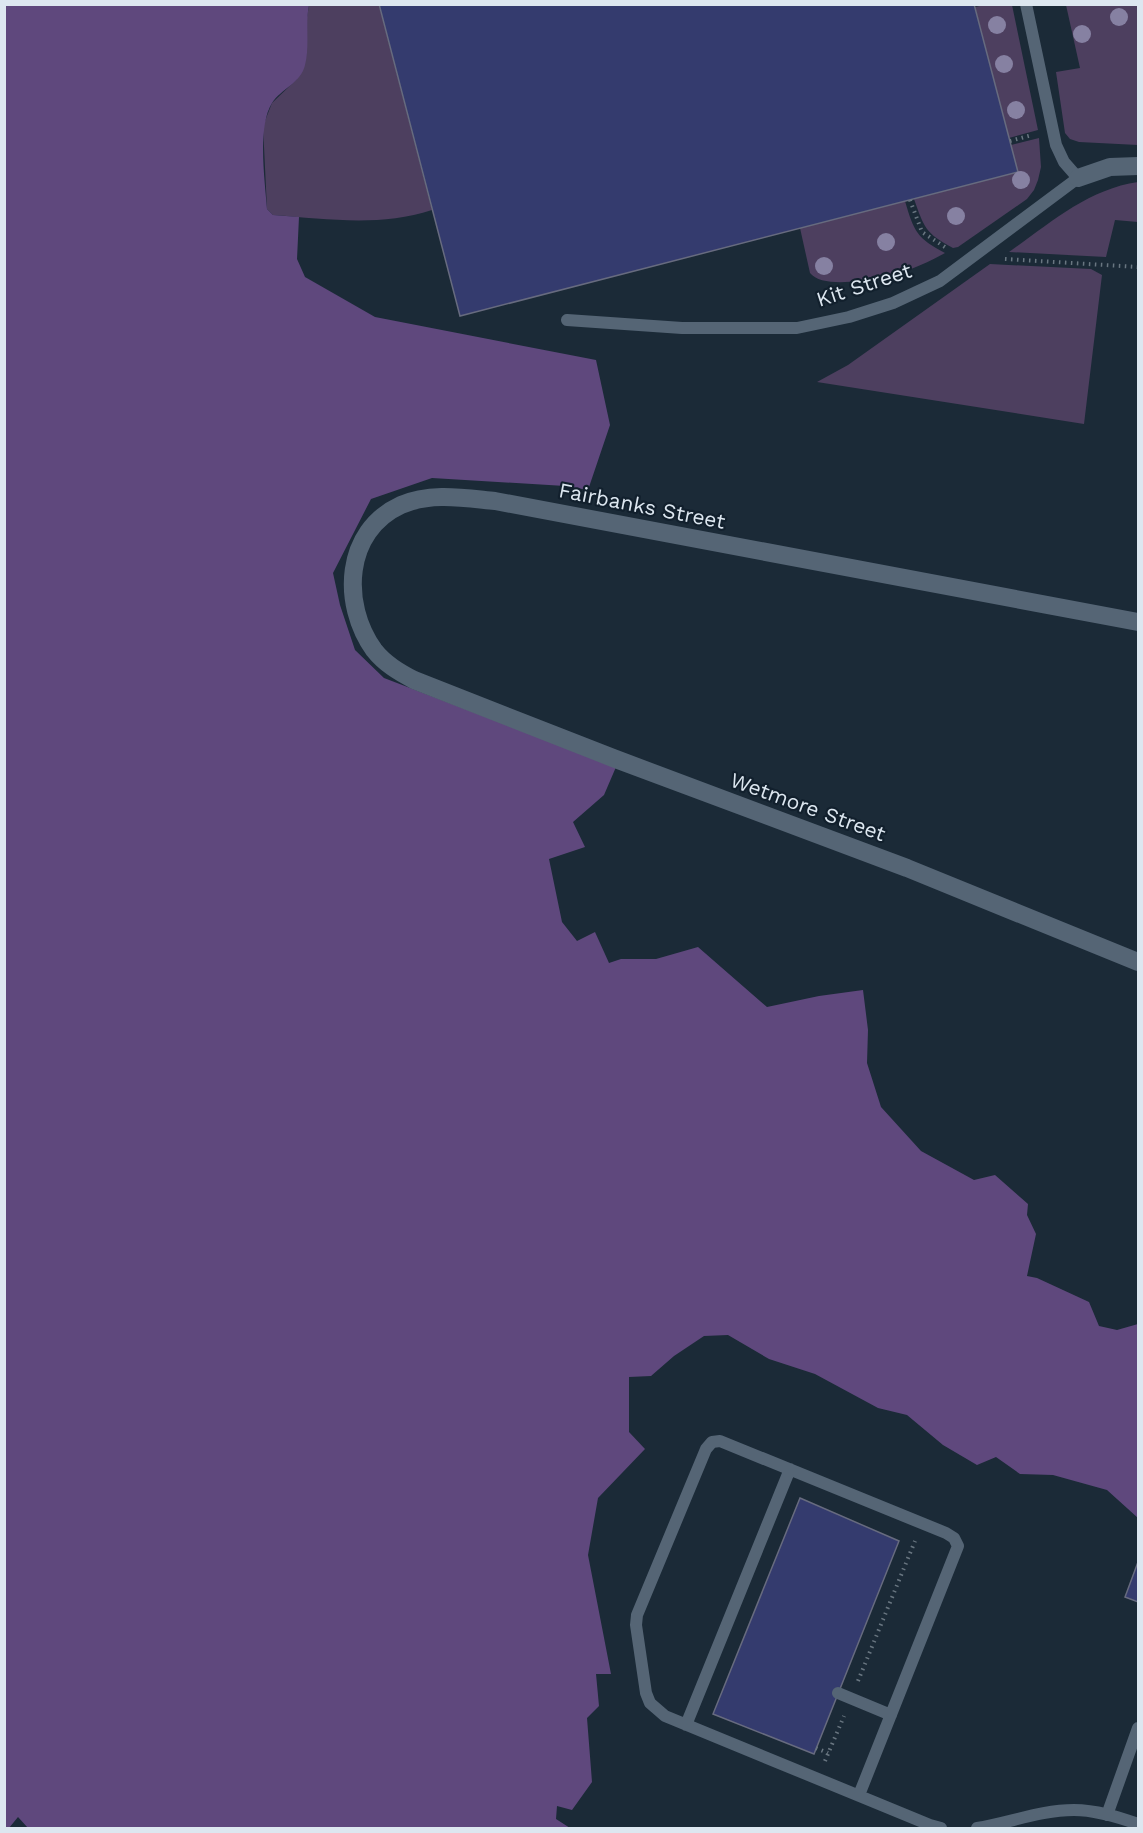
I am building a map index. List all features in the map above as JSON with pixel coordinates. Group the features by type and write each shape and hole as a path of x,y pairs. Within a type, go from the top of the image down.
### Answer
{"street":[{"name":"Kit Street","path":"1078,178 1110,167 1138,166"},
{"name":"Fairbanks Street","path":"460,698 414,680 390,667 374,650 356,616 352,595 352,572 358,550 368,532 385,515 417,499 437,497 495,501 1138,622"},
{"name":"Wetmore Street","path":"460,698 907,868 1138,962"}],"lane":[{"path":"1026,4 1056,145 1064,162 1078,178"},
{"name":"Kit Street","path":"567,320 682,328 797,328 849,317 893,303 940,281 1078,178"},
{"path":"860,1795 958,1546 954,1538 922,1523 720,1441 712,1442 706,1449 641,1604 636,1625 646,1693 650,1703 657,1710 686,1725 941,1828"},
{"path":"686,1725 790,1469"},
{"path":"838,1693 891,1715"},
{"path":"1107,1815 1138,1728"},
{"path":"977,1828 1074,1810 1107,1815 1138,1824"}],"path":[{"path":"910,200 921,232 950,251"},
{"path":"998,259 1138,267"},
{"path":"818,1779 922,1523"},
{"path":"816,1748 828,1754"}],"shaded area":[{"path":"5,5 309,5 307,50 303,71 272,103 267,113 263,140 267,209 273,215 299,217 297,259 305,277 375,317 596,360 610,425 588,490 565,486 432,478 371,499 333,573 340,605 355,650 384,678 616,767 604,795 573,822 585,847 549,859 562,922 577,941 595,932 609,963 621,959 656,959 698,947 767,1007 863,990 868,1030 867,1063 881,1107 921,1151 974,1180 995,1175 1028,1204 1027,1215 1036,1234 1027,1276 1037,1278 1089,1302 1099,1326 1117,1330 1138,1324 1138,1518 1107,1490 1053,1475 1020,1474 996,1457 977,1465 943,1445 907,1415 878,1408 815,1374 769,1359 728,1335 704,1336 674,1356 651,1376 629,1377 629,1432 645,1449 598,1498 588,1555 611,1674 596,1674 599,1706 587,1718 592,1782 572,1810 557,1806 556,1819 570,1828 28,1828 18,1817 9,1828 5,1828"},
{"path":"309,5 379,5 432,210 393,219 333,220 273,215 267,209 263,126 272,103 297,79"},
{"path":"1012,5 1038,130 1009,138 975,7"},
{"path":"1066,5 1138,5 1138,145 1079,142 1070,139 1065,133 1056,72 1080,68"},
{"path":"1039,138 1041,167 1034,190 1027,199 958,247 953,248 931,233 920,216 914,199 1017,172 1011,145"},
{"path":"1138,182 1138,222 1115,220 1106,257 1009,252 1054,219 1086,200 1102,192"},
{"path":"905,201 918,233 928,243 945,253 919,266 873,279 829,282 818,279 810,273 800,228"},
{"path":"990,264 1091,269 1102,275 1084,424 817,382 848,365"}],"building":[{"path":"379,4 974,4 1018,172 460,316"},
{"path":"800,1498 899,1541 814,1754 713,1714"},
{"path":"1138,1562 1138,1602 1125,1597"}]}
